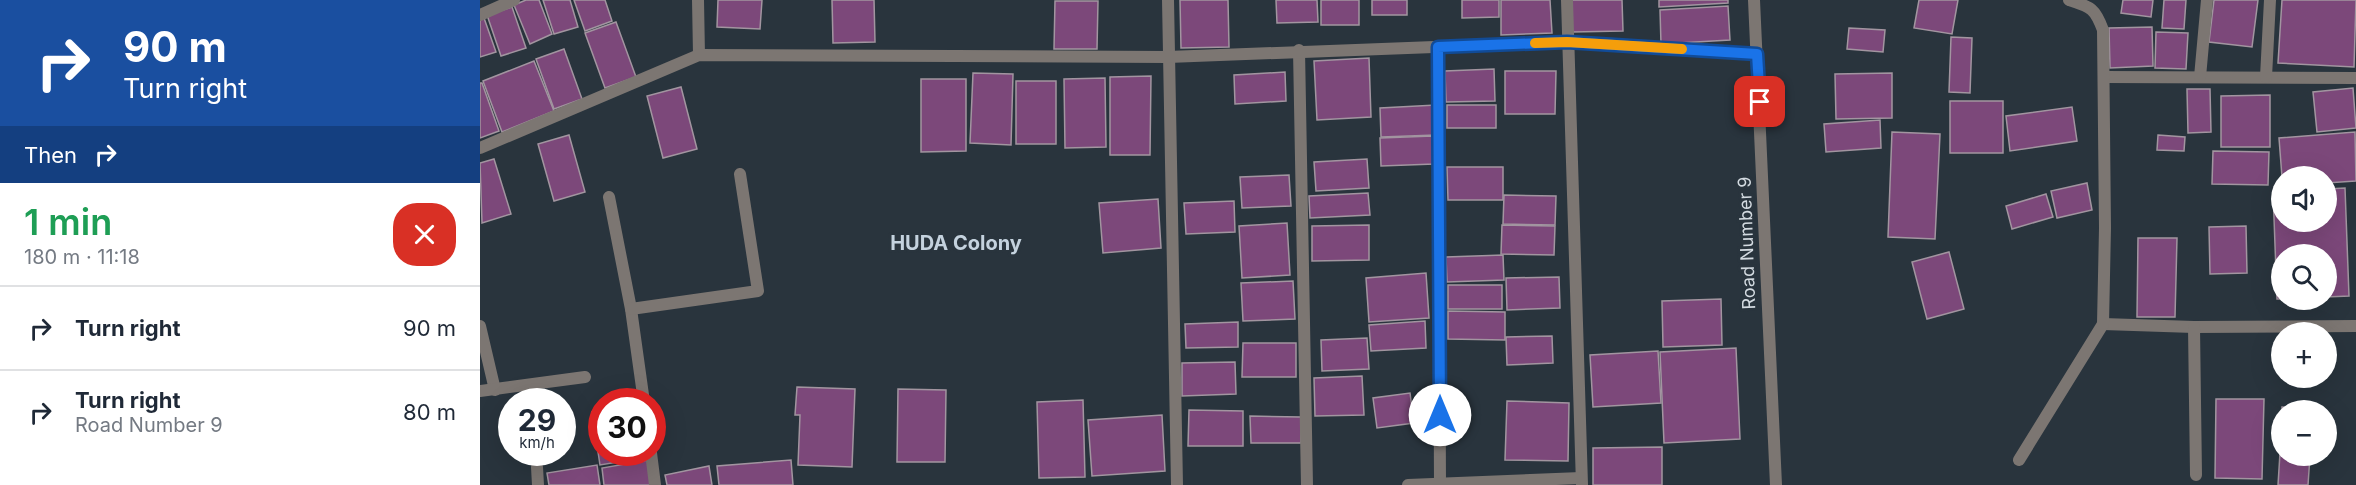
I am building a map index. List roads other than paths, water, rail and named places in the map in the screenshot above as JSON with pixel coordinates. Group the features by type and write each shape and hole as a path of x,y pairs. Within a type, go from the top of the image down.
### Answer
{"street":[{"path":"480,15 514,0"},
{"path":"698,0 699,55"},
{"path":"1167,0 1177,485"},
{"path":"1408,485 1582,481 1567,0"},
{"name":"Road Number 9","path":"1754,0 1776,485"},
{"path":"2019,460 2103,324 2105,228 2103,30 2091,7 2069,0"},
{"path":"2200,77 2207,0"},
{"path":"2266,77 2270,0"},
{"path":"480,148 699,55 1168,57 1299,50 1567,42 1757,54"},
{"path":"1438,47 1440,484"},
{"path":"1299,50 1307,485"},
{"path":"2104,77 2356,78"},
{"path":"631,309 758,291 740,174"},
{"path":"609,197 631,309 642,388"},
{"path":"2103,324 2194,327 2356,326"},
{"path":"480,326 495,390"},
{"path":"2194,327 2196,475"},
{"path":"480,392 585,377"},
{"path":"653,466 655,485"},
{"path":"537,467 538,485"}],"district":[{"name":"HUDA Colony","path":"956,243"}]}
